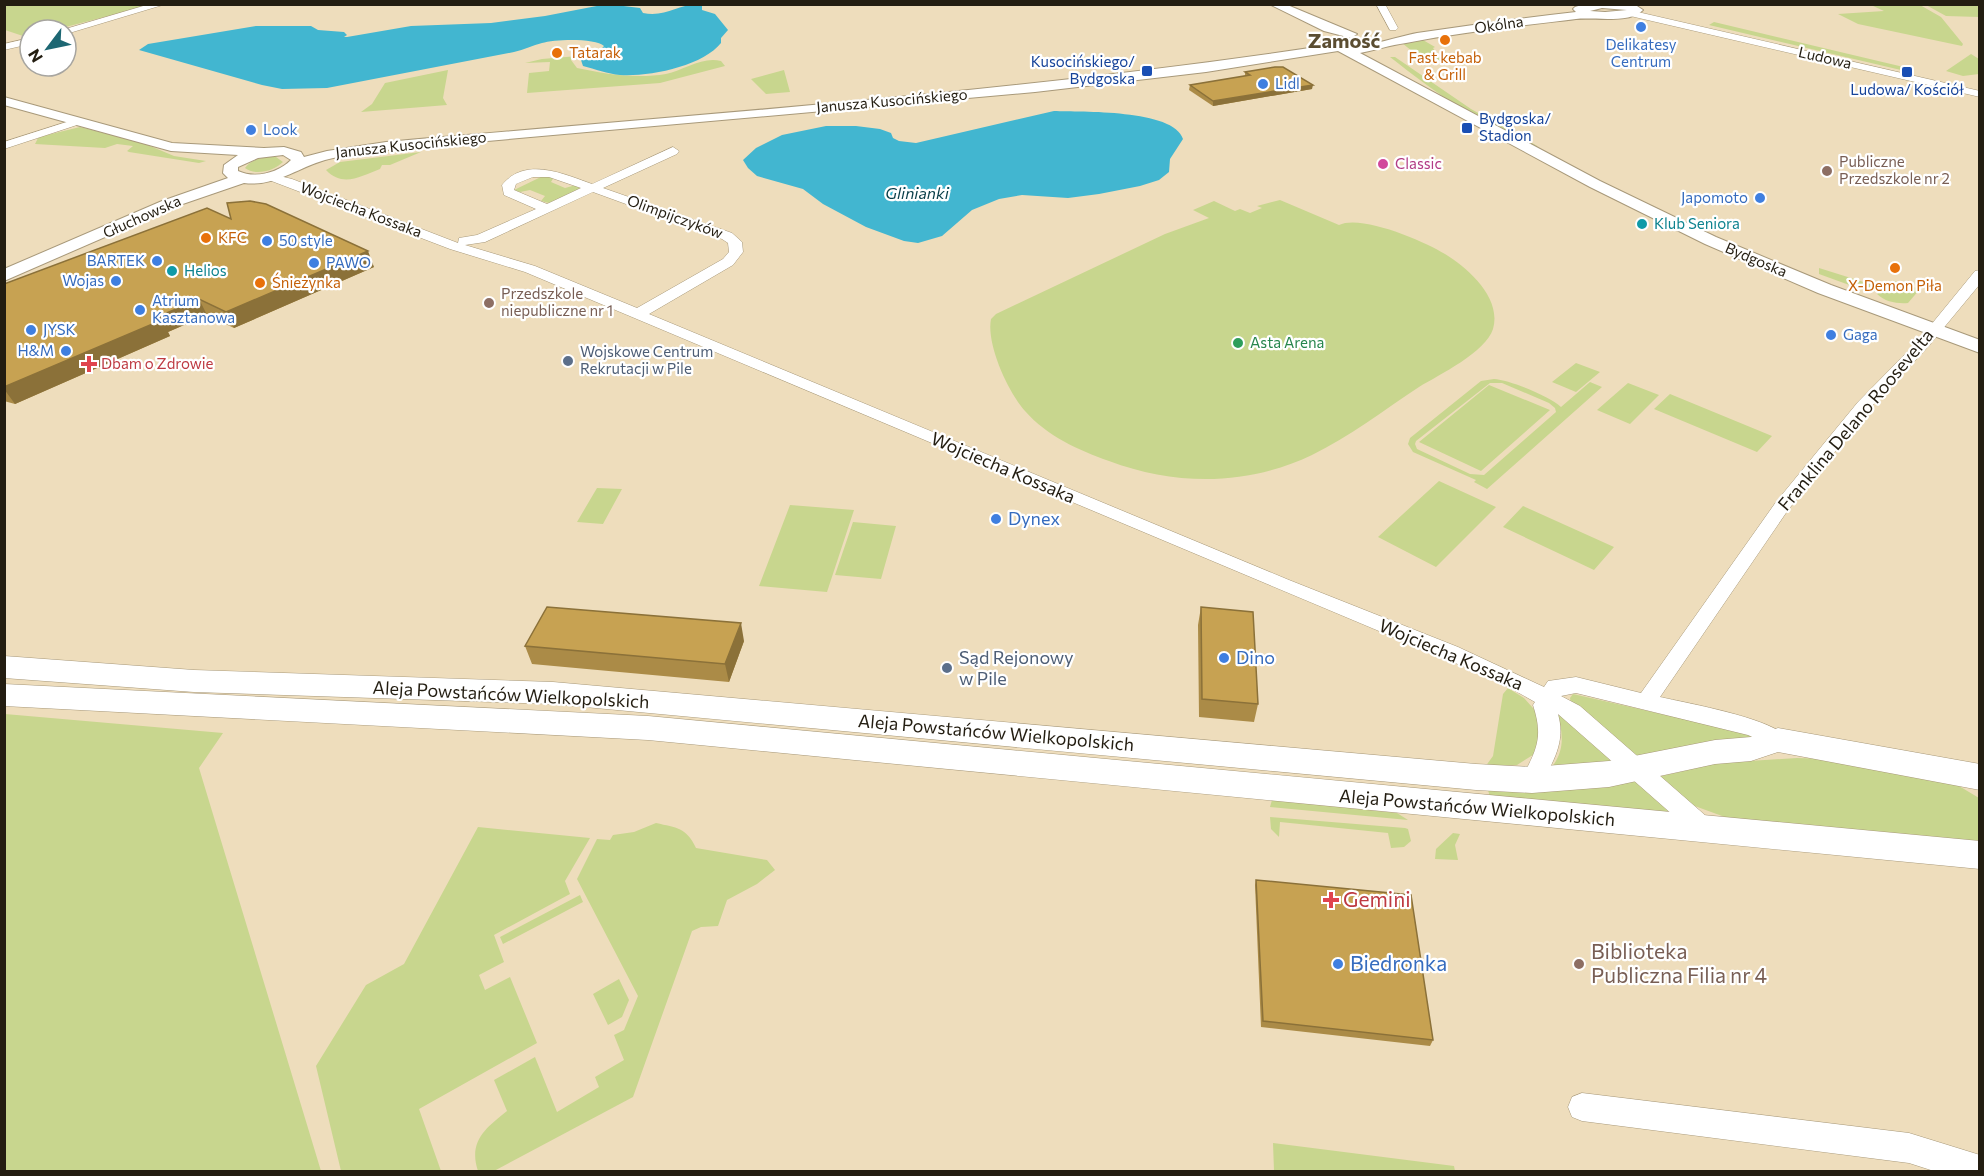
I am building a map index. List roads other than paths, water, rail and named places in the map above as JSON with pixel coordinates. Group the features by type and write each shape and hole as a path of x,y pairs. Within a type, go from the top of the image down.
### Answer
{"main road":[{"name":"Aleja Powstańców Wielkopolskich","path":"4,668 194,681 553,693 1476,777 1532,780 1609,774 1715,752 1751,748 1778,740 1977,778"},
{"name":"Aleja Powstańców Wielkopolskich","path":"4,695 174,706 472,717 648,728 1980,855"}],"street":[{"path":"78,28 162,4"},
{"path":"1268,4 1320,34 1323,40"},
{"path":"1274,4 1328,28 1354,34"},
{"path":"1380,4 1393,28"},
{"path":"1580,8 1602,5 1636,9"},
{"path":"1580,8 1636,9"},
{"name":"Okólna","path":"1546,18 1580,8"},
{"name":"Okólna","path":"1340,49 1362,50 1371,46 1453,31 1546,18 1580,8"},
{"name":"Ludowa","path":"1636,9 1670,22 1980,94"},
{"name":"Ludowa","path":"1636,9 1670,22"},
{"name":"Okólna","path":"1354,34 1453,31"},
{"name":"Janusza Kusocińskiego","path":"1256,60 1323,40 1332,34 1354,34"},
{"name":"Bydgoska","path":"1354,34 1368,39 1371,46 1446,103"},
{"name":"Bydgoska","path":"1323,40 1362,57 1525,148 1672,223 1793,276 1980,347"},
{"name":"Janusza Kusocińskiego","path":"293,161 362,149 1035,88 1206,68 1340,49"},
{"path":"4,101 171,147 263,152 293,161"},
{"path":"4,146 76,122"},
{"path":"171,147 180,153 227,161 234,171 267,177 293,161"},
{"name":"Olimpijczyków","path":"460,243 480,239 674,151"},
{"name":"Głuchowska","path":"4,276 42,260 150,203 234,171 248,156 263,152"},
{"name":"Wojciecha Kossaka","path":"293,161 305,176 460,243"},
{"name":"Olimpijczyków","path":"548,209 508,192 508,186 521,177 543,173 594,188 727,236 736,245 734,256 725,264 636,315"},
{"name":"Wojciecha Kossaka","path":"267,177 288,182 530,269 1292,589 1451,652 1572,712 1706,830"},
{"name":"Franklina Delano Roosevelta","path":"1650,695 1782,506 1864,405 1922,345 1980,274"},
{"path":"1532,780 1548,749 1552,734 1544,705 1556,687 1576,685 1650,695 1753,728 1778,740"},
{"path":"1582,1107 1909,1148 1974,1168 1979,1172"}],"water":[{"path":"607,4 640,8 643,13 652,14 702,5 702,10 715,14 728,30 721,38 721,43 702,58 660,72 615,74 583,66 581,60 594,58 604,46 584,40 565,40 327,88 282,89 262,85 139,50 148,44 256,26 311,26 318,30 344,32 347,35 344,37 347,37 411,26 491,23 545,16"},
{"name":"Glinianki","path":"1054,111 1104,112 1145,117 1163,122 1176,129 1183,139 1170,159 1169,172 1159,180 1140,186 1068,198 1022,195 999,199 972,210 942,236 918,243 904,241 866,227 823,204 803,189 757,176 743,160 756,148 782,135 826,126 880,129 891,133 893,138 899,141 916,143"}],"place":[{"name":"Delikatesy Centrum","path":"1641,27"},
{"name":"Fast kebab & Grill","path":"1445,40"},
{"name":"Tatarak","path":"557,53"},
{"name":"Kusocińskiego/ Bydgoska","path":"1147,71"},
{"name":"Ludowa/ Kościół","path":"1907,72"},
{"name":"Lidl","path":"1263,84"},
{"name":"Bydgoska/ Stadion","path":"1467,128"},
{"name":"Look","path":"251,130"},
{"name":"Classic","path":"1383,164"},
{"name":"Publiczne Przedszkole nr 2","path":"1827,171"},
{"name":"Japomoto","path":"1760,198"},
{"name":"Klub Seniora","path":"1642,224"},
{"name":"KFC","path":"206,238"},
{"name":"50 style","path":"267,241"},
{"name":"BARTEK","path":"157,261"},
{"name":"PAWO","path":"314,263"},
{"name":"X-Demon Piła","path":"1895,268"},
{"name":"Helios","path":"172,271"},
{"name":"Wojas","path":"116,281"},
{"name":"Śnieżynka","path":"260,283"},
{"name":"Przedszkole niepubliczne nr 1","path":"489,303"},
{"name":"Atrium Kasztanowa","path":"140,310"},
{"name":"JYSK","path":"31,330"},
{"name":"Gaga","path":"1831,335"},
{"name":"Asta Arena","path":"1238,343"},
{"name":"H&M","path":"66,351"},
{"name":"Wojskowe Centrum Rekrutacji w Pile","path":"568,361"},
{"name":"Dbam o Zdrowie","path":"89,364"},
{"name":"Dynex","path":"996,519"},
{"name":"Dino","path":"1224,658"},
{"name":"Sąd Rejonowy w Pile","path":"947,668"},
{"name":"Gemini","path":"1331,900"},
{"name":"Biedronka","path":"1338,964"},
{"name":"Biblioteka Publiczna Filia nr 4","path":"1579,964"}],"district":[{"name":"Zamość","path":"1344,41"}]}
